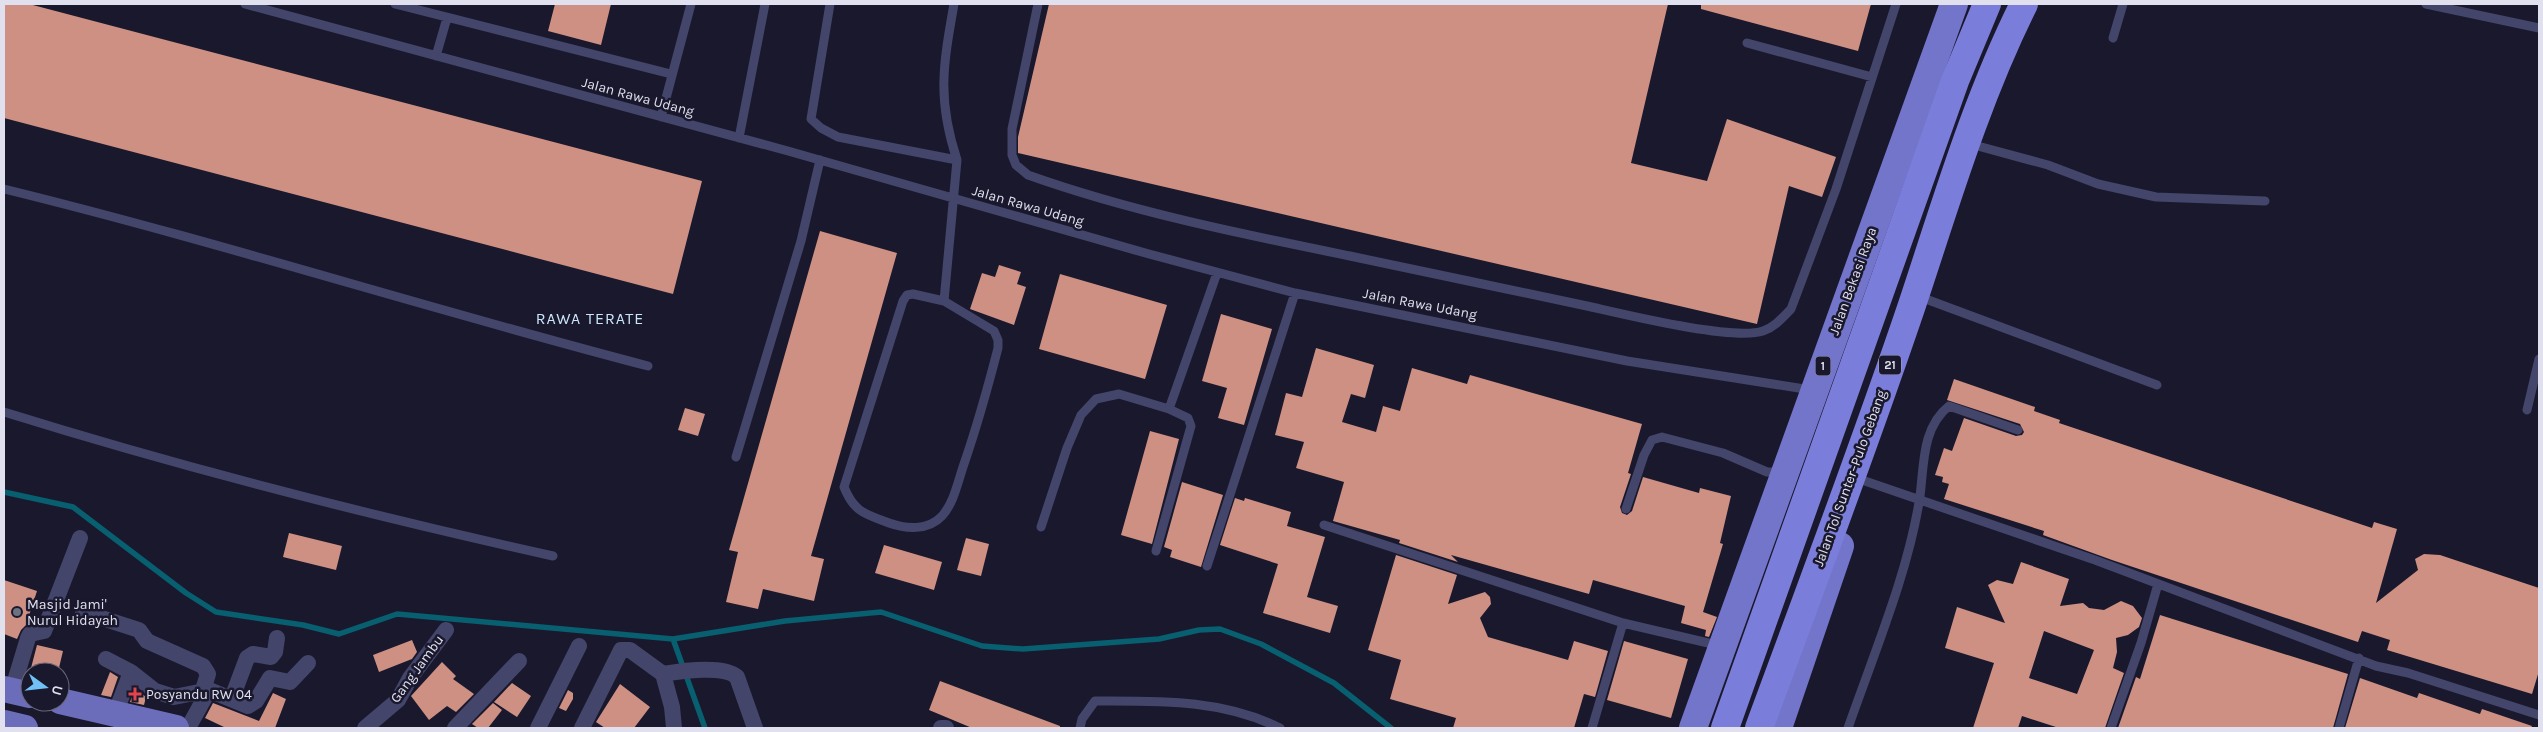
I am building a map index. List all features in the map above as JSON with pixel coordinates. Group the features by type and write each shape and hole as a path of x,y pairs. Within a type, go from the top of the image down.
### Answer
{"highway":[{"name":"Jalan Bekasi Raya","path":"1693,728 1954,4"},
{"name":"21","path":"1725,728 1956,81 1987,4"},
{"path":"1778,728 2023,4"},
{"name":"Jalan Tol Sunter–Pulo Gebang","path":"1760,728 1911,306 1974,122 1992,74 2023,4"}],"main road":[{"path":"70,703 176,728"},
{"path":"4,723 25,728"}],"street":[{"path":"15,692 28,638 30,634 44,631 80,538"},
{"path":"83,612 139,630 147,641 203,666 208,674 206,690 188,728"},
{"name":"Gang Jambu","path":"364,728 398,700 410,678 446,630"},
{"path":"232,698 247,658 254,654 271,657 277,638"},
{"path":"538,728 579,646"},
{"path":"582,728 621,650 630,650 668,673 728,670 737,676 755,728"},
{"path":"106,659 131,672 155,691 178,698 206,690 232,698 248,706 252,704 270,678 290,682 308,663"},
{"path":"462,726 519,661"},
{"path":"115,714 131,672"},
{"path":"668,673 674,728"},
{"path":"941,728 946,728"}],"lane":[{"name":"Jalan Rawa Udang","path":"245,4 788,151 954,200 1295,293 1627,361 1814,391"},
{"path":"395,4 671,74"},
{"path":"661,117 690,4"},
{"path":"739,138 765,4"},
{"path":"830,4 811,119 821,128 838,137 957,160"},
{"path":"944,301 957,160 947,129 943,99 943,64 954,4"},
{"path":"1038,4 1012,129 1012,155 1016,165 1028,175 1204,226 1721,332 1763,331 1777,323 1790,309 1836,189 1896,4"},
{"path":"2113,38 2123,4"},
{"path":"2426,4 2539,28"},
{"path":"436,56 447,18"},
{"path":"1747,43 1872,77"},
{"path":"1974,145 2048,165 2098,184 2156,197 2265,200"},
{"path":"736,458 801,241 820,160"},
{"path":"4,189 119,217 550,340 648,366"},
{"path":"1170,409 1217,273"},
{"path":"1207,566 1295,293"},
{"path":"913,294 944,301 994,332 998,348 980,414 954,496 942,516 932,524 919,528 894,524 860,512 848,497 844,487 903,301 907,295 913,294"},
{"path":"1923,298 2157,385"},
{"path":"2526,410 2539,359"},
{"path":"1041,527 1067,448 1081,415 1096,399 1119,394 1170,409 1188,418 1191,426 1156,551"},
{"path":"1848,728 1900,577 1919,500 1927,442 1933,426 1949,406 2018,430"},
{"path":"4,412 68,432 387,519 553,556"},
{"path":"1626,510 1644,455 1652,440 1662,437 1724,453 1767,472 1784,472"},
{"path":"1862,480 2158,584 2360,658 2376,666 2408,673 2539,714"},
{"path":"1324,525 1623,623 1723,646"},
{"path":"2111,728 2141,643 2158,584"},
{"path":"1592,728 1623,623"},
{"path":"2339,728 2360,658"},
{"path":"1080,728 1082,718 1095,701 1150,701 1214,706 1255,715 1280,728"}],"building":[{"path":"4,4 29,4 702,181 673,294 4,118"},
{"path":"555,4 611,4 601,45 548,31"},
{"path":"1049,4 1668,4 1631,163 1707,181 1727,119 1836,157 1822,197 1789,186 1757,324 1018,153 1018,137"},
{"path":"1701,4 1871,4 1858,51 1701,9"},
{"path":"820,231 897,253 811,556 824,559 814,601 763,589 758,609 726,602 738,552 729,550"},
{"path":"999,265 1021,272 1017,284 1026,287 1014,325 970,309 982,273 995,277"},
{"path":"1060,274 1167,305 1145,379 1039,349"},
{"path":"1221,314 1272,329 1244,425 1218,418 1227,388 1202,381"},
{"path":"1316,348 1374,365 1365,398 1351,394 1342,422 1376,432 1383,406 1400,411 1412,368 1467,384 1470,375 1642,424 1628,473 1631,474 1620,507 1622,513 1627,515 1632,511 1643,477 1699,493 1700,488 1731,496 1720,543 1723,544 1703,612 1717,617 1709,637 1705,636 1706,630 1681,623 1685,606 1593,580 1589,594 1451,555 1458,562 1399,543 1400,540 1333,521 1344,482 1296,468 1304,442 1275,435 1286,393 1302,397"},
{"path":"1954,379 2035,407 2034,411 2060,420 2059,423 2372,528 2374,522 2397,529 2376,603 2418,570 2415,559 2424,554 2440,555 2539,588 2539,671 2532,694 2387,650 2390,640 2362,631 2358,642 2112,560 2043,535 2044,531 1944,499 1949,484 1942,482 1943,477 1935,475 1944,448 1952,451 1964,418 2016,436 2022,435 2024,432 2020,424 1947,400"},
{"path":"685,408 705,414 698,436 678,430"},
{"path":"1150,431 1179,439 1152,544 1121,535"},
{"path":"1182,482 1223,495 1201,567 1170,557 1172,550 1164,547"},
{"path":"1235,498 1244,501 1245,498 1291,512 1287,526 1325,537 1307,597 1338,606 1330,633 1263,613 1278,564 1220,545"},
{"path":"289,533 342,546 336,570 283,557"},
{"path":"966,538 989,544 981,576 957,570"},
{"path":"884,545 942,562 934,590 875,573"},
{"path":"1396,555 1457,575 1448,604 1485,592 1490,597 1491,604 1480,618 1488,637 1568,660 1574,641 1608,651 1595,697 1584,694 1574,728 1453,728 1456,718 1390,699 1401,660 1368,650"},
{"path":"2021,562 2069,579 2060,606 2083,603 2089,608 2104,610 2121,601 2133,606 2142,618 2139,627 2128,635 2116,638 2117,652 2113,668 2124,673 2105,728 2059,728 2022,716 2018,728 1973,728 1994,663 1945,648 1957,607 2005,623 1988,585 1997,580 2013,584","holes":["2044,631 2094,650 2077,694 2029,678"]},
{"name":"Masjid Jami' Nurul Hidayah","path":"4,580 37,591 26,625 21,630 17,639 4,634"},
{"path":"2160,615 2348,674 2333,728 2118,728 2136,677 2140,679"},
{"path":"412,640 417,652 412,659 379,672 373,655"},
{"path":"1624,641 1688,659 1671,718 1607,700"},
{"path":"37,645 63,651 60,662 33,662"},
{"path":"442,662 456,676 453,679 474,694 456,712 447,706 429,720 411,696"},
{"path":"110,672 118,677 111,697 101,695"},
{"path":"2360,678 2417,698 2419,693 2480,714 2482,709 2532,726 2531,728 2345,728"},
{"path":"940,681 1060,726 1060,728 972,728 929,710"},
{"path":"512,683 531,696 517,717 494,702"},
{"path":"620,684 650,707 634,728 605,728 596,722"},
{"path":"135,688 146,697 144,705 130,702"},
{"path":"568,690 573,693 573,699 566,711 559,708"},
{"path":"273,693 286,699 275,728 226,728 205,718 213,703 259,721"},
{"path":"493,703 502,710 488,728 478,728 472,724"}],"waterway":[{"path":"4,492 73,507 186,593 216,612 303,625 339,634 397,614 673,639 705,728"},
{"path":"673,639 785,621 881,612 982,646 1023,649 1159,639 1199,630 1220,629 1261,644 1334,683 1391,728"}],"place":[{"name":"Masjid Jami' Nurul Hidayah","path":"17,612"},
{"name":"Posyandu RW 04","path":"135,694"}],"district":[{"name":"RAWA TERATE","path":"590,318"}]}
